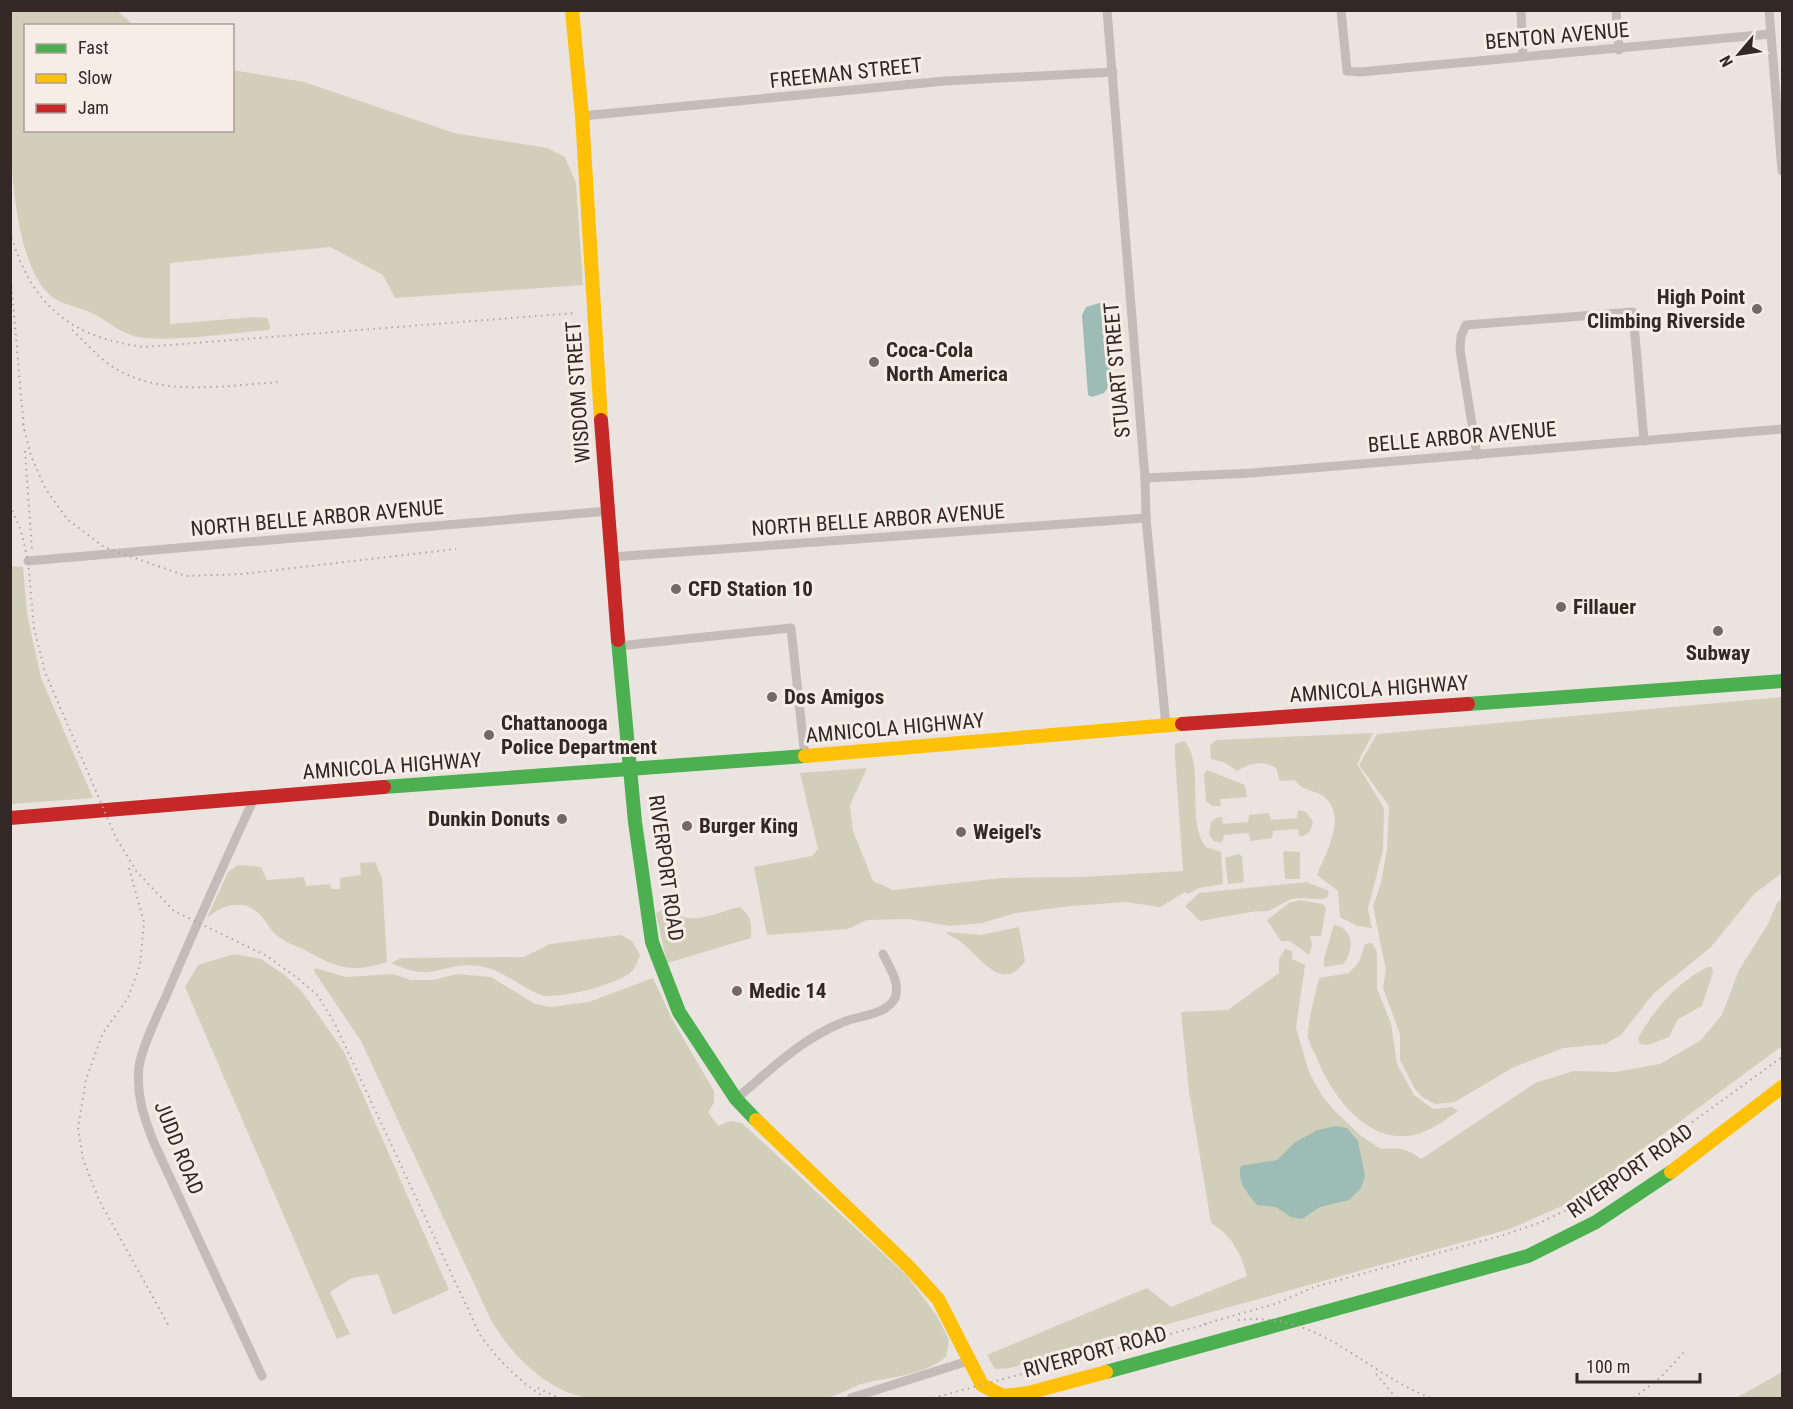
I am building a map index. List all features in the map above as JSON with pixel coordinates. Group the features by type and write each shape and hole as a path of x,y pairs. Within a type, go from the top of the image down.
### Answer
{"street":[{"name":"WISDOM STREET","path":"572,10 582,116 593,315 618,646 632,770"},
{"name":"STUART STREET","path":"1107,10 1128,295 1145,478 1146,518 1166,726"},
{"name":"BENTON AVENUE","path":"1341,10 1347,71 1619,50 1770,34"},
{"path":"1521,10 1523,56"},
{"path":"1616,10 1619,50"},
{"path":"1769,10 1782,171"},
{"name":"FREEMAN STREET","path":"582,116 945,81 1113,72"},
{"path":"1477,455 1460,350 1461,336 1466,325 1633,312 1644,441"},
{"name":"BELLE ARBOR AVENUE","path":"1145,478 1477,455 1503,450 1782,429"},
{"name":"NORTH BELLE ARBOR AVENUE","path":"28,561 608,511"},
{"name":"NORTH BELLE ARBOR AVENUE","path":"612,557 1146,518"},
{"path":"618,646 791,628 805,757"},
{"name":"AMNICOLA HIGHWAY","path":"10,818 255,796 805,757 1166,726 1782,681"},
{"name":"RIVERPORT ROAD","path":"632,770 635,822 652,942 679,1012 736,1099 766,1132 908,1266 938,1299 980,1383 1003,1396 1028,1393 1528,1256 1586,1230 1625,1205 1782,1087"},
{"name":"JUDD ROAD","path":"255,796 196,924 158,1015 139,1065 139,1091 141,1110 154,1143 262,1376"},
{"path":"736,1099 801,1043 842,1022 884,1010 895,997 896,981 883,954"},
{"path":"850,1398 968,1361"}],"shaded area":[{"path":"10,11 117,11 133,24 24,24 24,132 234,132 234,70 304,82 454,133 547,148 565,157 576,183 583,285 395,298 383,275 330,247 170,263 170,324 254,317 267,318 270,325 269,330 161,339 138,337 89,312 52,297 35,275 23,243 16,205 9,77"},
{"path":"10,566 23,567 27,614 41,678 93,798 11,804"},
{"path":"1782,697 1782,873 1754,894 1711,947 1653,994 1621,1035 1605,1044 1563,1048 1512,1068 1455,1102 1435,1104 1422,1097 1415,1089 1400,1060 1400,1034 1383,988 1386,970 1373,906 1381,883 1387,849 1389,806 1359,765 1377,734"},
{"path":"1373,733 1357,764 1384,808 1383,850 1368,909 1372,928 1357,926 1340,917 1338,891 1317,875 1333,835 1335,824 1331,804 1323,796 1304,788 1295,780 1280,781 1276,768 1266,764 1247,766 1237,771 1224,762 1211,759 1210,745 1217,740"},
{"path":"1184,741 1194,764 1197,823 1200,836 1206,847 1221,852 1223,884 1199,888 1188,894 1185,892 1160,907 1125,902 1071,906 1016,913 982,923 950,926 909,919 867,920 848,929 767,935 754,867 812,856 818,849 800,773 867,768 850,805 853,831 873,881 893,890 1001,878 1082,877 1183,871 1175,744"},
{"path":"1207,770 1245,785 1247,797 1220,799 1221,806 1212,806 1206,801 1204,774"},
{"path":"1298,810 1306,812 1313,822 1310,830 1304,835 1299,836 1298,829 1273,831 1272,838 1251,841 1249,833 1224,835 1222,843 1214,841 1209,835 1211,822 1218,817 1222,817 1223,824 1248,822 1249,815 1269,813 1271,820 1297,818"},
{"path":"1285,851 1300,852 1300,879 1285,879 1283,853"},
{"path":"1239,854 1242,856 1244,882 1228,884 1225,858"},
{"path":"375,862 382,878 387,962 354,968 328,962 279,937 257,912 243,905 228,906 207,918 228,872 238,865 261,867 267,880 304,877 306,886 330,884 331,889 340,889 340,878 361,875 360,863"},
{"path":"1307,882 1329,891 1327,898 1293,899 1267,911 1200,921 1185,906 1199,893"},
{"path":"1782,898 1782,1046 1571,1202 1510,1229 1010,1368 995,1369 987,1355 1147,1288 1171,1307 1247,1276 1235,1246 1211,1223 1189,1091 1181,1012 1228,1010 1279,973 1279,959 1285,949 1292,951 1292,959 1305,965 1296,1028 1309,1072 1322,1096 1360,1135 1381,1149 1402,1149 1421,1159 1535,1083 1574,1071 1615,1072 1660,1064 1700,1041 1722,1015 1739,970"},
{"path":"1299,900 1323,904 1326,908 1321,936 1310,936 1312,945 1309,955 1290,941 1281,941 1267,920 1289,903"},
{"path":"669,907 676,914 684,917 702,918 739,907 750,920 751,938 667,963 656,913"},
{"path":"1334,925 1346,931 1351,947 1343,964 1324,967 1324,959"},
{"path":"1019,927 1025,961 1017,970 1008,974 992,970 960,941 946,932 981,935"},
{"path":"621,935 632,941 640,955 632,971 603,986 560,995 541,995 503,974 479,966 466,965 418,972 391,963 401,958 524,957 550,944"},
{"path":"1372,943 1377,952 1377,989 1391,1023 1397,1064 1414,1095 1433,1109 1452,1107 1458,1111 1432,1128 1414,1135 1397,1136 1381,1132 1366,1125 1353,1114 1331,1087 1308,1037 1310,1016 1319,978 1349,973 1359,962 1365,944"},
{"path":"234,954 261,959 286,976 303,993 344,1052 449,1290 393,1315 378,1274 352,1278 330,1292 350,1334 337,1339 185,987 198,965"},
{"path":"1708,967 1712,967 1713,972 1702,1006 1678,1019 1669,1037 1648,1045 1640,1044 1638,1039 1659,1007 1677,988"},
{"path":"315,968 346,977 393,974 411,980 433,980 457,974 491,977 535,1004 551,1007 589,1002 653,978 672,1019 714,1091 714,1103 708,1112 718,1126 730,1121 742,1123 907,1276 937,1316 949,1340 946,1357 916,1372 861,1384 827,1398 588,1398 558,1388 532,1370 520,1358 491,1320 361,1041 314,971"},
{"path":"1782,1372 1782,1398 1736,1398"}],"water":[{"path":"1103,302 1112,382 1104,393 1092,397 1088,395 1082,315 1086,307"},
{"path":"1336,1126 1347,1128 1358,1141 1365,1176 1361,1188 1349,1200 1320,1207 1302,1219 1291,1217 1276,1207 1257,1205 1241,1182 1241,1166 1277,1160 1295,1142 1318,1130"}],"railway":[{"path":"10,232 29,279 42,298 57,313 94,335 144,347 575,313"},
{"path":"10,268 24,430"},
{"path":"72,330 110,365 129,376 150,382 193,387 282,382"},
{"path":"23,424 31,456 45,488 67,519 104,547 186,576 242,574 456,549"},
{"path":"25,451 32,550"},
{"path":"10,505 21,531 28,561 34,628 45,672 116,838 137,872 174,911 267,956 318,996 335,1024 480,1335 510,1370 545,1398"},
{"path":"129,868 144,922 140,965 128,998 103,1033 86,1079 78,1128 83,1159 99,1200 169,1326"},
{"path":"1204,1324 1278,1303 1314,1287 1504,1235 1539,1223 1573,1207 1782,1057"},
{"path":"1238,1320 1267,1320 1293,1325 1317,1334 1406,1387 1431,1398"},
{"path":"933,1398 1211,1323"},
{"path":"1634,1398 1661,1377 1686,1350"},
{"path":"1376,1374 1396,1398"},
{"path":"538,1388 559,1398"}],"traffic: fast":[{"path":"618,640 635,822 652,942 679,1012 736,1099 756,1120"},
{"path":"1468,704 1782,681"},
{"path":"384,787 805,756"},
{"path":"1106,1372 1528,1256 1596,1222 1671,1172"}],"traffic: slow":[{"path":"572,10 582,116 601,420"},
{"path":"805,756 1182,724"},
{"path":"1671,1172 1782,1087"},
{"path":"756,1120 908,1266 938,1299 982,1385 1003,1396 1028,1393 1106,1372"}],"traffic: jam":[{"path":"601,420 618,640"},
{"path":"1182,724 1468,704"},
{"path":"10,818 384,787"}],"place":[{"name":"High Point Climbing Riverside","path":"1757,309"},
{"name":"Coca-Cola North America","path":"874,362"},
{"name":"CFD Station 10","path":"676,589"},
{"name":"Fillauer","path":"1561,607"},
{"name":"Subway","path":"1718,631"},
{"name":"Dos Amigos","path":"772,697"},
{"name":"Chattanooga Police Department","path":"489,735"},
{"name":"Dunkin Donuts","path":"562,819"},
{"name":"Burger King","path":"687,826"},
{"name":"Weigel's","path":"961,832"},
{"name":"Medic 14","path":"737,991"}]}
